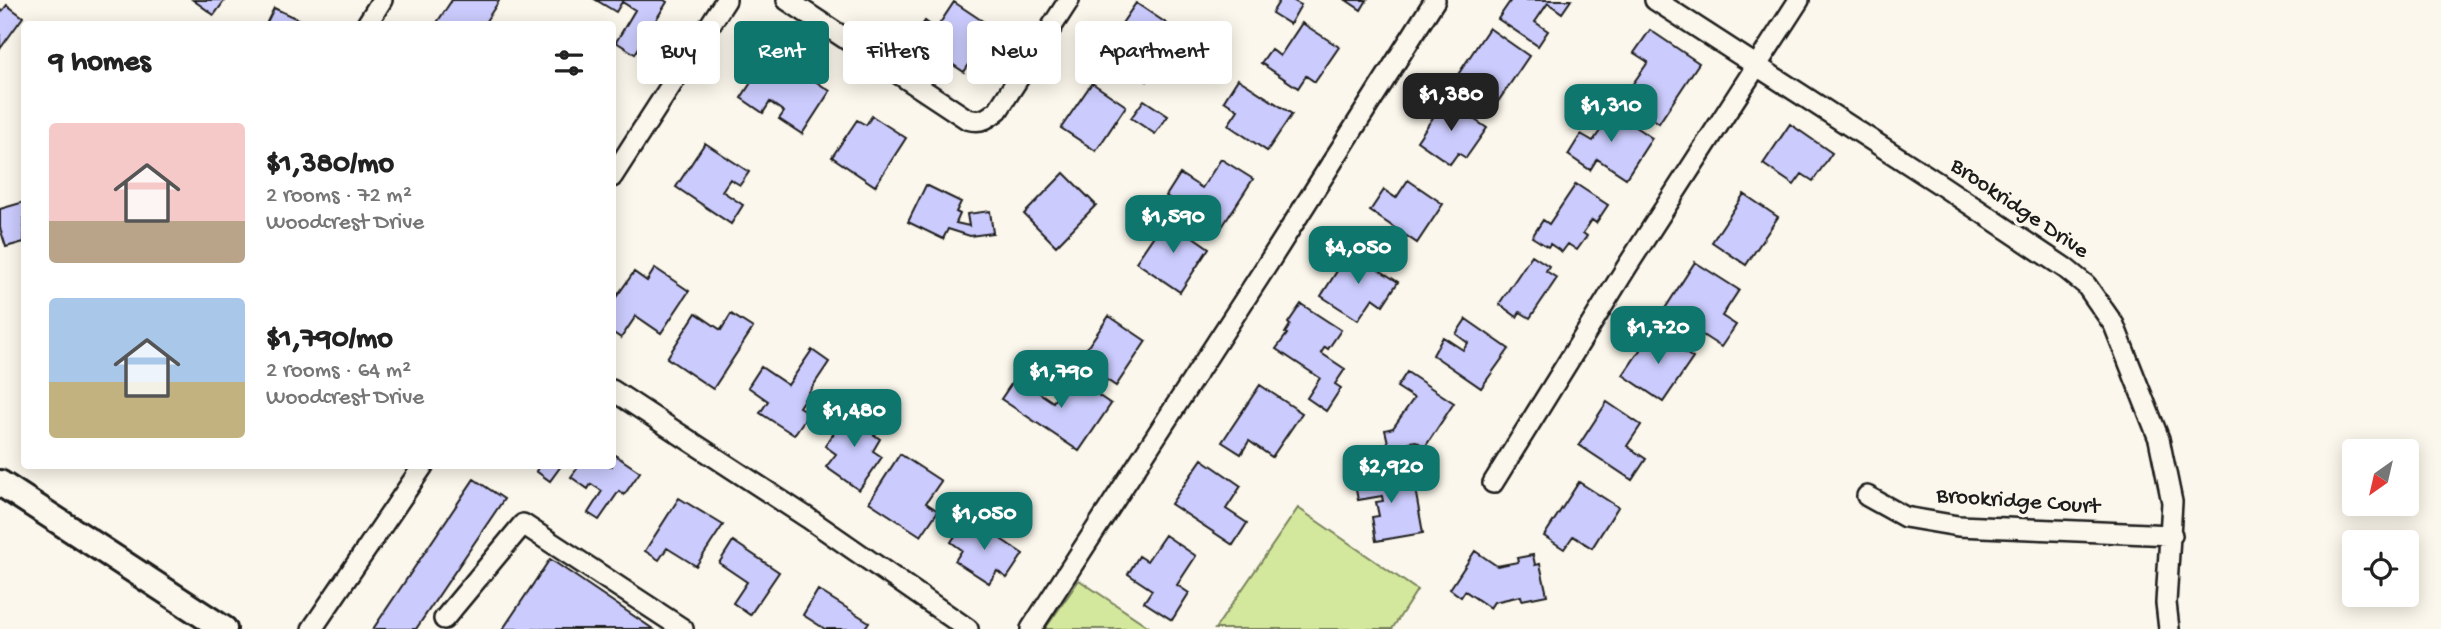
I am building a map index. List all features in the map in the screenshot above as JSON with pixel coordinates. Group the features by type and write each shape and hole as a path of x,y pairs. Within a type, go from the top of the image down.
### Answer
{"main road":[{"path":"0,483 224,629"}],"street":[{"path":"369,21 382,0"},
{"path":"616,171 726,0"},
{"path":"787,0 967,119 977,122 987,119 998,110 1069,0"},
{"path":"1031,629 1435,0"},
{"name":"Brookridge Drive","path":"1655,0 2065,268 2086,285 2114,325 2159,439 2172,502 2166,603 2169,629"},
{"path":"1493,484 1628,265 1799,0"},
{"path":"616,393 808,518 968,629"},
{"path":"312,629 421,469"},
{"name":"Brookridge Court","path":"1867,496 1905,517 1958,526 2172,535"},
{"path":"447,626 523,524 683,629"}],"green space":[{"path":"1298,508 1417,590 1392,629 1215,629"},
{"path":"1079,580 1152,629 1045,629"}],"building":[{"path":"193,0 225,0 214,15"},
{"path":"452,0 499,1 486,21 438,21"},
{"path":"596,0 667,2 655,21 637,21 635,54 616,42 635,10 622,2 616,12"},
{"path":"1280,0 1292,0 1301,5 1290,24 1272,13"},
{"path":"1346,0 1367,0 1361,10"},
{"path":"1511,0 1571,0 1562,13 1548,3 1535,22 1548,31 1538,46 1498,19"},
{"path":"954,2 982,21 967,21 967,67 964,72 953,65 953,21 941,21"},
{"path":"1136,3 1163,21 1124,21"},
{"path":"7,5 23,17 0,49 0,14"},
{"path":"274,8 302,21 268,21"},
{"path":"1302,23 1339,47 1315,82 1306,76 1298,88 1261,63 1271,49 1280,56"},
{"path":"1489,28 1529,56 1497,103 1457,76"},
{"path":"1650,30 1699,63 1659,123 1623,98 1648,62 1634,53"},
{"path":"1238,79 1292,114 1267,151 1228,125 1238,110 1224,101"},
{"path":"750,84 819,84 830,91 802,134 779,119 784,112 770,102 763,113 741,98"},
{"path":"1091,84 1126,106 1096,151 1061,128"},
{"path":"1144,100 1168,116 1155,134 1131,118"},
{"path":"1445,100 1487,128 1466,158 1458,153 1450,164 1417,141"},
{"path":"1600,104 1652,138 1626,178 1597,159 1590,170 1568,155 1581,134 1593,141 1602,128 1590,120"},
{"path":"872,116 906,138 875,186 832,157 857,120 866,125"},
{"path":"1790,124 1832,153 1813,181 1802,174 1794,185 1763,164"},
{"path":"705,143 749,172 740,185 730,179 722,191 743,205 731,224 676,187"},
{"path":"1221,159 1253,179 1220,230 1166,196 1180,174 1202,188"},
{"path":"1064,173 1096,205 1056,246 1024,214"},
{"path":"1408,180 1443,204 1417,243 1370,211 1384,190 1396,198"},
{"path":"1576,184 1608,205 1596,223 1592,220 1583,233 1587,236 1577,250 1568,244 1562,252 1532,237 1543,220 1549,224"},
{"path":"926,185 961,202 956,212 960,214 956,223 969,226 967,214 990,211 993,233 970,236 948,229 943,239 908,222"},
{"path":"1744,194 1778,217 1746,265 1712,242"},
{"path":"21,203 21,243 6,247 0,228 0,209"},
{"path":"1166,218 1209,248 1180,292 1136,262"},
{"path":"1350,251 1398,282 1383,305 1373,298 1358,320 1321,296"},
{"path":"1532,255 1549,266 1546,271 1557,278 1530,318 1520,312 1517,317 1499,304"},
{"path":"1695,262 1739,290 1722,316 1736,325 1721,347 1664,310"},
{"path":"655,268 689,291 661,333 636,316 621,338 616,335 616,297 634,272 647,281"},
{"path":"1301,304 1341,330 1328,349 1325,347 1321,353 1345,369 1335,384 1341,388 1326,411 1307,398 1320,378 1276,349 1287,334 1285,333 1290,325 1288,323"},
{"path":"696,313 721,330 731,314 753,328 713,389 667,358"},
{"path":"1109,316 1146,341 1116,386 1078,361"},
{"path":"1466,319 1509,349 1481,388 1433,355 1443,337 1463,350 1468,343 1456,334"},
{"path":"1653,331 1693,358 1663,402 1623,375"},
{"path":"812,350 829,362 799,407 809,413 794,435 760,413 768,401 748,387 761,367 788,385"},
{"path":"1407,372 1454,403 1425,447 1416,441 1409,442 1410,447 1390,451 1385,430 1393,428 1414,398 1397,387"},
{"path":"1070,376 1111,404 1079,451 1001,399 1016,377 1053,402"},
{"path":"1260,385 1302,413 1272,457 1249,441 1241,454 1222,442"},
{"path":"1607,402 1641,425 1627,446 1646,459 1632,480 1579,445"},
{"path":"855,403 871,415 863,427 880,439 873,451 882,457 859,490 826,467 836,454 825,446"},
{"path":"900,454 941,481 926,503 938,511 921,536 869,502"},
{"path":"616,456 640,472 624,495 619,491 599,520 588,513 602,491 591,484 588,489 571,477 577,469 616,469"},
{"path":"1202,459 1241,486 1226,509 1247,523 1233,545 1171,504"},
{"path":"538,469 559,469 550,481 536,471"},
{"path":"1381,470 1383,480 1405,476 1406,485 1414,483 1423,533 1376,541 1372,517 1379,516 1376,502 1383,501 1382,496 1358,500 1353,475"},
{"path":"474,479 504,499 416,629 373,629"},
{"path":"1579,482 1618,507 1592,548 1573,536 1564,549 1544,536"},
{"path":"679,498 723,525 696,566 667,548 659,560 645,551"},
{"path":"968,517 1023,554 1007,578 997,571 989,583 955,561 962,550 951,542"},
{"path":"1165,535 1196,556 1177,585 1189,593 1172,620 1144,602 1152,590 1128,574 1139,556 1147,561"},
{"path":"733,541 779,572 750,615 733,603 747,582 719,563"},
{"path":"1475,551 1497,566 1518,562 1517,558 1533,555 1535,565 1540,564 1547,595 1522,600 1521,596 1494,602 1490,608 1465,591 1461,597 1450,589"},
{"path":"550,559 653,629 503,629"},
{"path":"818,590 869,622 864,629 825,629 803,615"}]}
